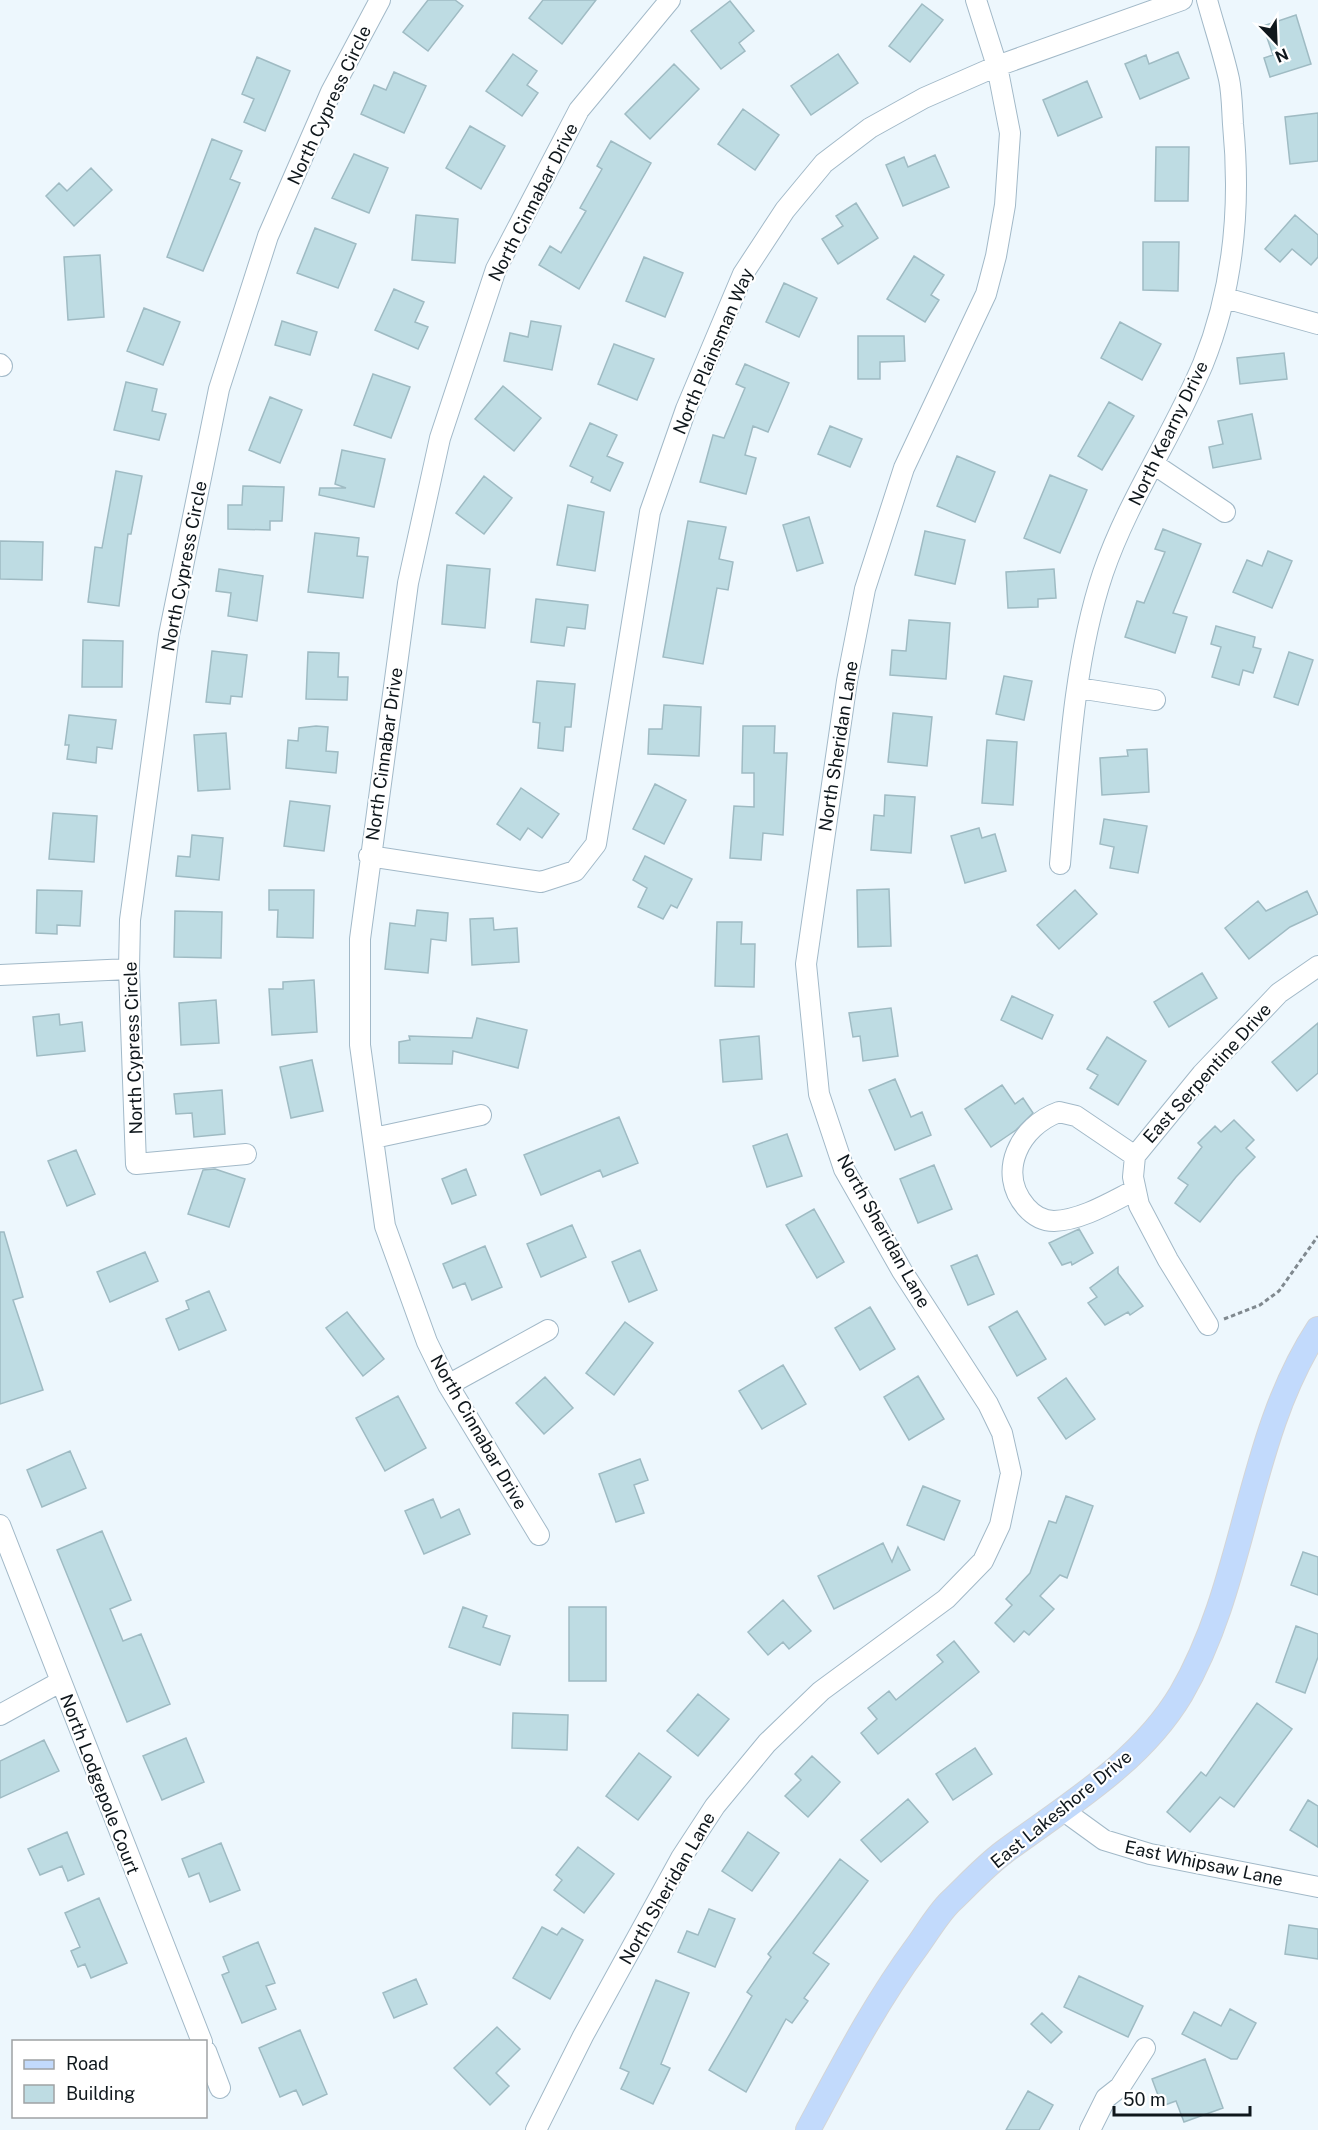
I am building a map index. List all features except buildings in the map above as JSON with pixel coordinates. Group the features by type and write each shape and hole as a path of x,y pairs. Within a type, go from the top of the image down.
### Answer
{"main road":[{"name":"East Lakeshore Drive","path":"808,2130 896,1975 947,1905 1002,1854 1064,1811 1124,1761 1155,1731 1181,1694 1207,1638 1268,1440 1288,1388 1318,1329"}],"street":[{"name":"North Cypress Circle","path":"246,1154 136,1164 129,969 130,920 169,635 219,389 268,236 331,92 380,0"},
{"name":"North Cinnabar Drive","path":"539,1535 448,1385 427,1342 385,1226 360,1045 360,939 369,856 408,583 440,438 496,269 579,110 670,0"},
{"name":"North Sheridan Lane","path":"536,2130 583,2036 681,1858 715,1806 768,1743 821,1691 946,1599 983,1561 1000,1525 1011,1473 1002,1433 988,1404 902,1271 844,1169 819,1094 806,964 847,681 865,589 904,468 986,294 996,256 1006,193 1010,134 997,66 976,0"},
{"name":"North Plainsman Way","path":"369,856 541,882 575,871 596,844 650,512 686,409 743,274 785,210 825,163 870,128 924,99 997,66 1182,0"},
{"name":"North Kearny Drive","path":"1060,864 1071,732 1078,688 1103,574 1125,521 1155,465 1203,364 1225,298 1234,244 1237,163 1229,81 1207,0"},
{"path":"1225,298 1318,324"},
{"path":"1155,465 1225,512"},
{"path":"1078,688 1155,700"},
{"name":"East Serpentine Drive","path":"1208,1325 1168,1260 1139,1205 1133,1177 1135,1156 1225,1050 1279,993 1318,966"},
{"path":"0,975 129,969"},
{"path":"1135,1156 1076,1116 1059,1112 1044,1119 1022,1143 1012,1161 1011,1169 1017,1196 1028,1209 1044,1220 1063,1220 1082,1214 1136,1190"},
{"path":"374,1138 480,1115"},
{"path":"448,1385 548,1330"},
{"name":"North Lodgepole Court","path":"0,1525 201,2040"},
{"path":"0,1715 60,1682"},
{"name":"East Whipsaw Lane","path":"1064,1811 1104,1840 1150,1854 1318,1887"},
{"path":"1090,2130 1106,2098 1120,2087 1144,2048"},
{"path":"207,2054 220,2088"}],"path":[{"path":"1208,1325 1260,1305 1279,1291 1318,1236"}]}
